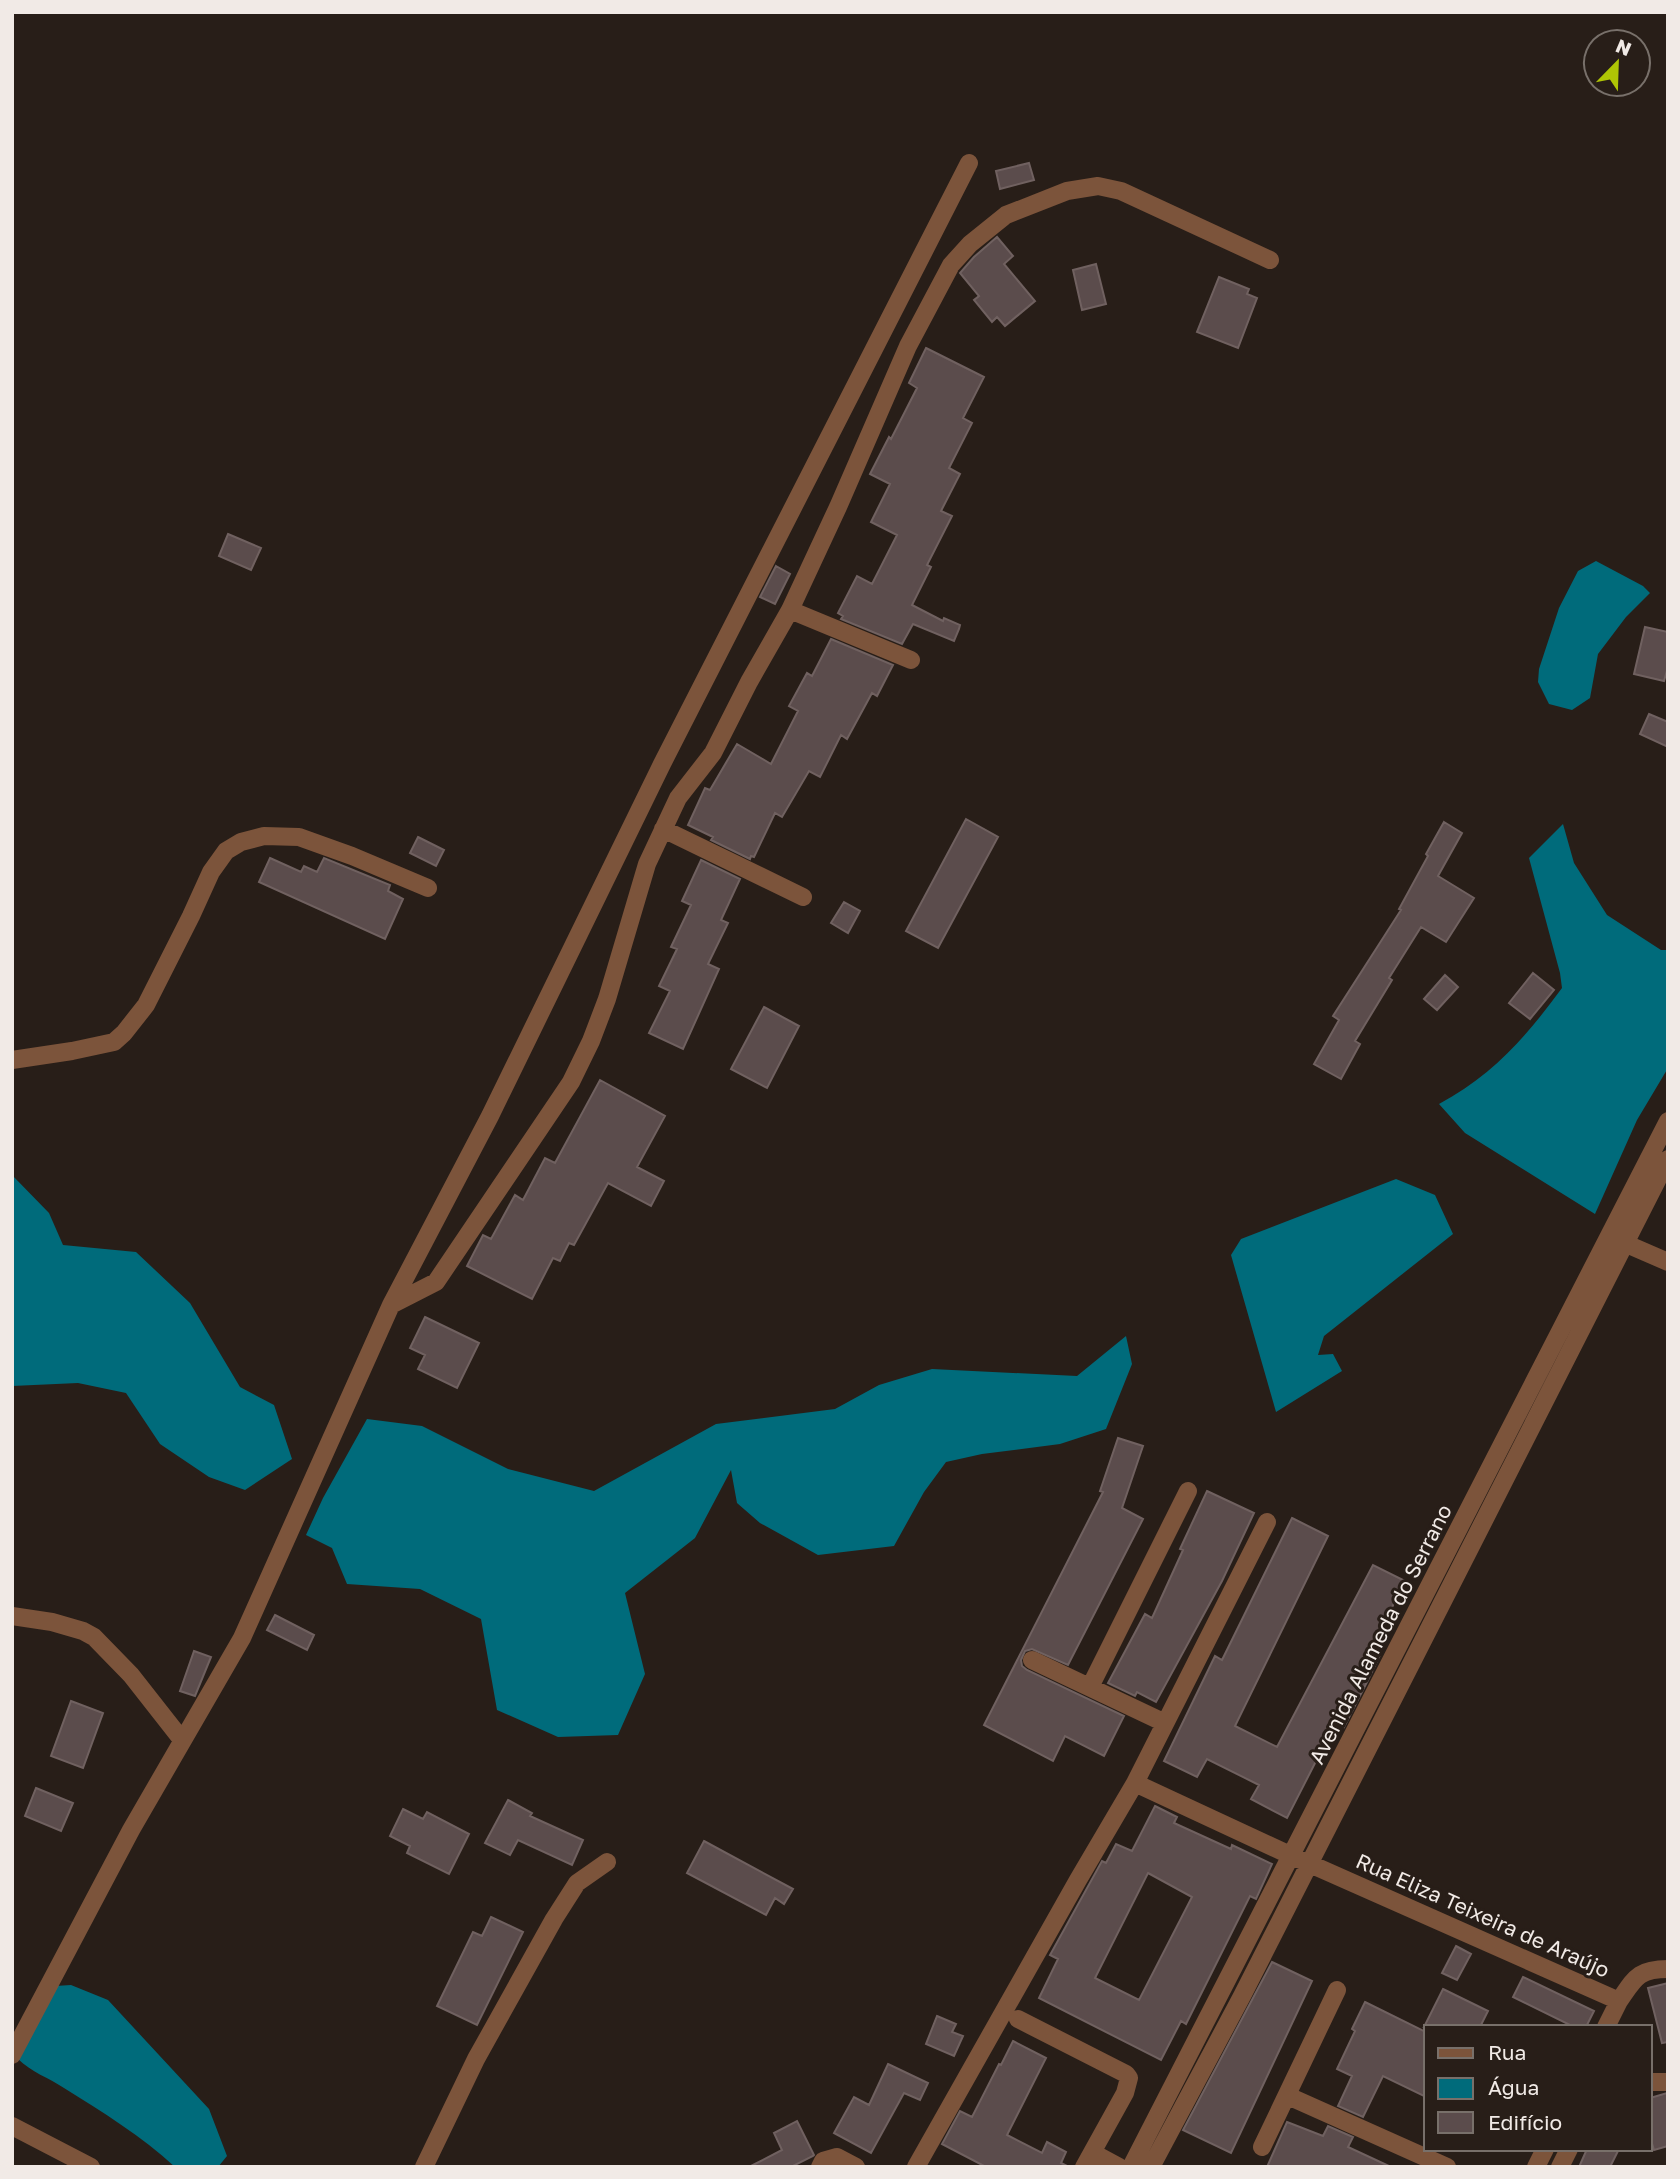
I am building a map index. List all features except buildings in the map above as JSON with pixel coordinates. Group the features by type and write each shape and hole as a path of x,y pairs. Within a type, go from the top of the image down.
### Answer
{"street":[{"path":"12,2055 131,1830 242,1638 391,1305 490,1116 662,764 969,163"},
{"path":"391,1305 436,1282 571,1082 607,999 647,864 663,829 678,798 713,753 790,610 908,346 951,265 970,244 1006,215 1068,191 1098,186 1121,191 1270,260"},
{"path":"790,610 911,660"},
{"path":"663,829 803,897"},
{"path":"12,1060 114,1042 124,1033 146,1005 211,872 226,851 241,842 264,836 299,837 428,888"},
{"name":"Avenida Alameda do Serrano","path":"1151,2167 1242,1996 1626,1244 1663,1159 1668,1121"},
{"name":"Avenida Alameda do Serrano","path":"1131,2167 1608,1236 1663,1159"},
{"path":"1608,1236 1668,1262"},
{"path":"1090,1687 1188,1491"},
{"path":"916,2167 1135,1783 1267,1522"},
{"path":"12,1616 52,1622 94,1637 131,1675 182,1740"},
{"path":"1032,1660 1165,1723"},
{"name":"Rua Eliza Teixeira de Araújo","path":"1135,1783 1619,2001 1644,1971 1668,1969"},
{"path":"424,2167 476,2059 554,1919 577,1883 607,1862"},
{"path":"1262,2147 1337,1990"},
{"path":"1607,2025 1619,2001"},
{"path":"1018,2019 1126,2074 1129,2078 1125,2093 1089,2160 1119,2167"},
{"path":"1288,2096 1447,2167"},
{"path":"12,2126 91,2167"},
{"path":"1536,2167 1544,2151"},
{"path":"1560,2167 1568,2151"},
{"path":"820,2167 822,2161 837,2157 856,2167"}],"water":[{"path":"1596,561 1643,586 1650,593 1626,617 1598,654 1590,698 1572,710 1549,704 1538,682 1539,669 1559,608 1578,571"},
{"path":"1563,824 1574,863 1607,915 1661,950 1668,950 1668,1068 1637,1120 1595,1214 1465,1133 1439,1104 1476,1081 1507,1054 1562,988 1529,858"},
{"path":"12,1175 49,1213 63,1245 136,1252 190,1303 240,1387 274,1405 292,1459 245,1490 209,1477 160,1444 126,1393 78,1383 12,1386"},
{"path":"1396,1179 1435,1195 1453,1234 1324,1336 1318,1355 1333,1354 1342,1371 1276,1412 1231,1255 1241,1239"},
{"path":"1126,1336 1132,1364 1106,1429 1060,1444 982,1454 946,1462 924,1492 894,1546 818,1555 760,1523 737,1503 731,1470 695,1538 625,1593 645,1674 618,1735 558,1737 497,1710 481,1619 420,1589 347,1584 332,1548 306,1535 323,1498 367,1419 422,1426 508,1469 594,1491 716,1424 835,1409 879,1385 932,1369 1077,1376"},
{"path":"71,1985 108,2000 209,2109 227,2156 218,2167 175,2167 121,2125 18,2059 55,1986"}]}
